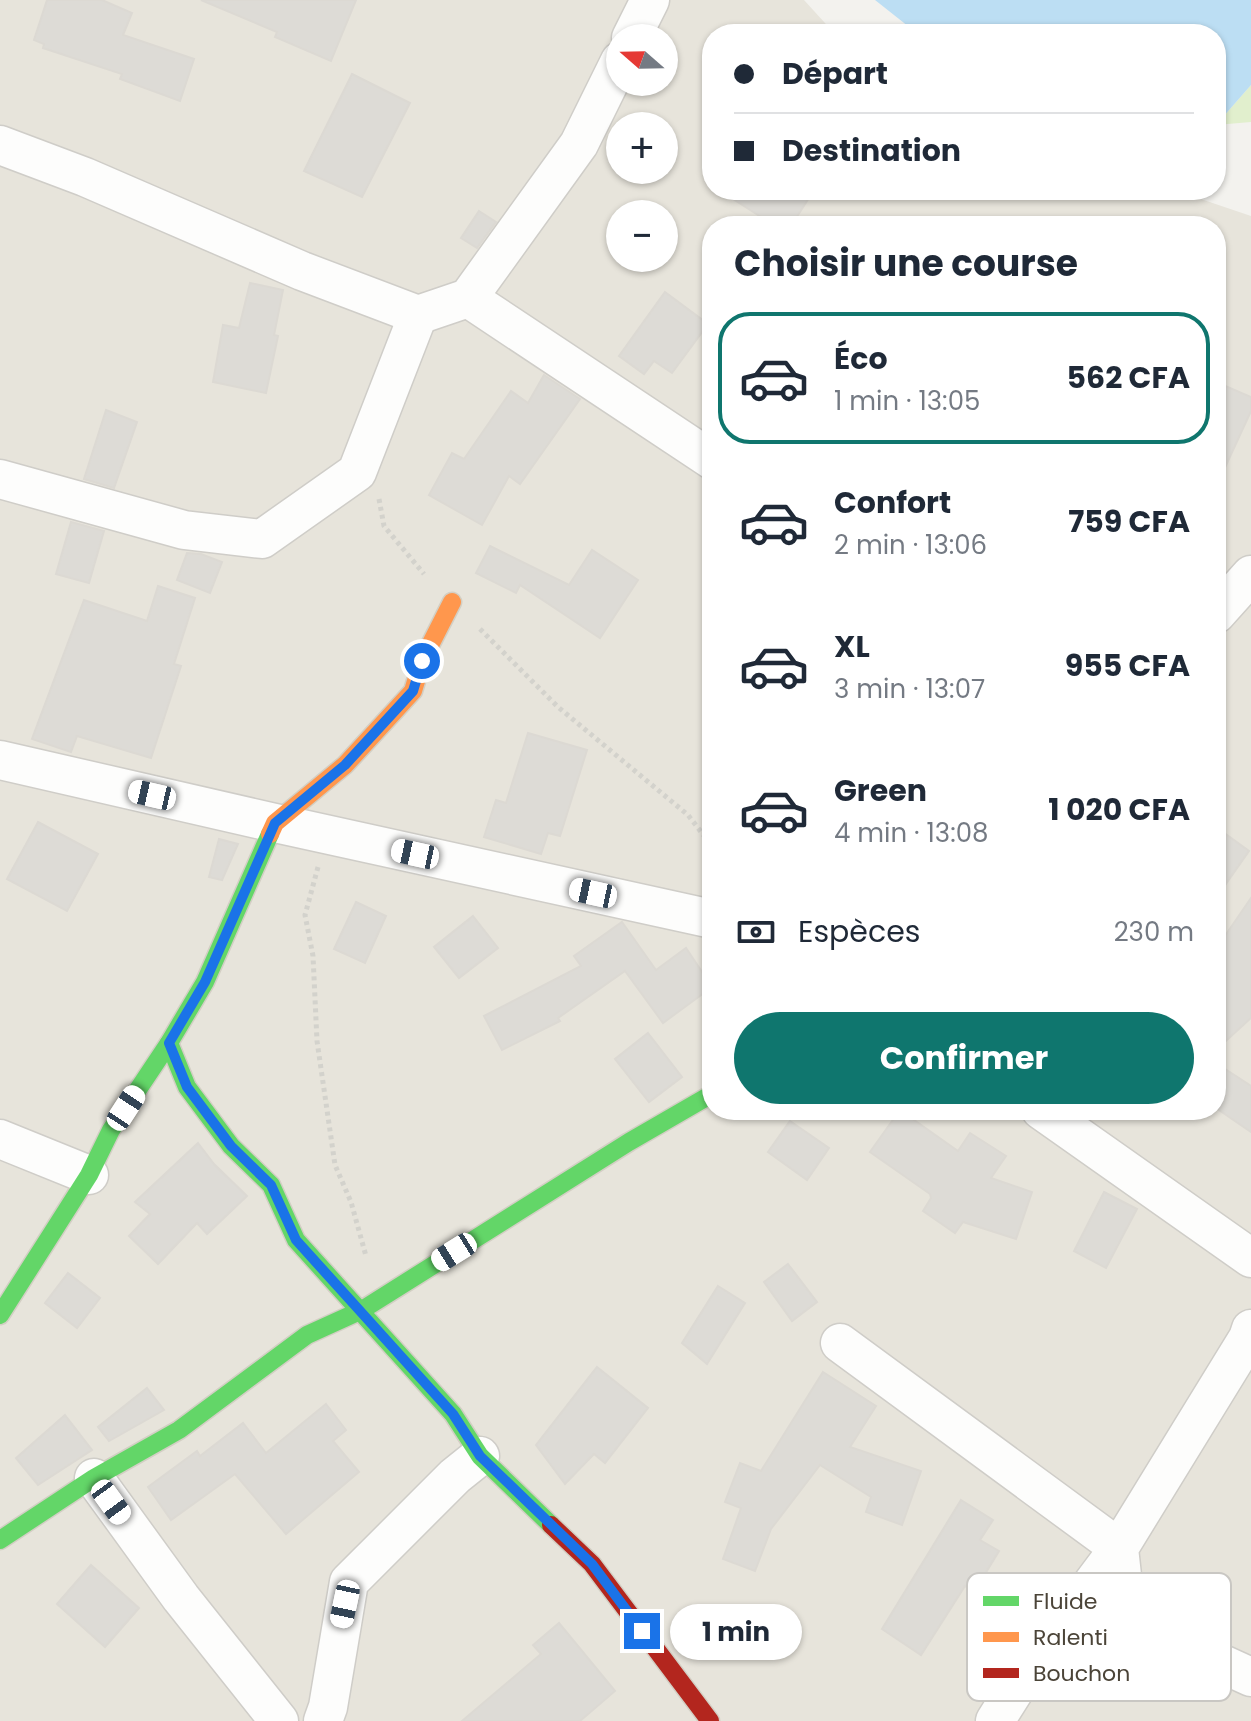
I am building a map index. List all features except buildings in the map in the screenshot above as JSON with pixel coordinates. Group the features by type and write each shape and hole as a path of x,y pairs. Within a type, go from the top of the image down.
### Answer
{"street":[{"path":"638,24 650,0"},
{"path":"0,145 85,177 302,271 418,315 468,298 579,144 606,89"},
{"path":"468,298 702,453"},
{"path":"0,479 184,530 262,539 357,472 418,315"},
{"path":"1226,603 1250,576"},
{"path":"0,1315 89,1175 111,1130 205,982 275,823 345,765 413,691 422,661 452,602"},
{"path":"0,760 702,917"},
{"path":"169,1043 187,1087 231,1146 271,1185 296,1240 453,1414 480,1456 592,1564 710,1721"},
{"path":"0,1540 94,1478 179,1430 307,1335 362,1310 629,1142 702,1100"},
{"path":"1055,1120 1251,1258"},
{"path":"0,1139 89,1175"},
{"path":"1100,1573 1119,1548 1250,1335"},
{"path":"840,1343 1119,1548 1122,1573"},
{"path":"323,1721 349,1582 455,1476 480,1456"},
{"path":"94,1478 181,1598 279,1721"},
{"path":"1231,1668 1251,1677"},
{"path":"995,1721 1008,1701"}],"path":[{"path":"368,444 384,526 426,577 558,707 688,815 702,833"},
{"path":"326,834 305,915 313,956 317,1041 335,1165 351,1202 379,1299"}],"shaded area":[{"path":"0,0 804,0 826,24 702,24 702,200 1204,200 1251,216 1251,1721 0,1721"}],"green space":[{"path":"1251,85 1251,122 1226,124 1226,114"}],"water":[{"path":"875,0 1251,0 1251,85 1226,114 1226,24 905,24"}],"traffic: fast":[{"path":"0,1315 89,1175 111,1130 205,982 270,834"},
{"path":"169,1043 187,1087 231,1146 271,1185 296,1240 453,1414 480,1456 551,1525"},
{"path":"0,1540 94,1478 179,1430 307,1335 362,1310 629,1142 702,1100"}],"traffic: slow":[{"path":"270,834 275,823 345,765 413,691 422,661 452,602"}],"traffic: jam":[{"path":"551,1525 592,1564 710,1721"}],"route":[{"path":"422,661 413,691 345,765 275,823 205,982 169,1043 187,1087 231,1146 271,1185 296,1240 453,1414 480,1456 592,1564 642,1631"}]}
